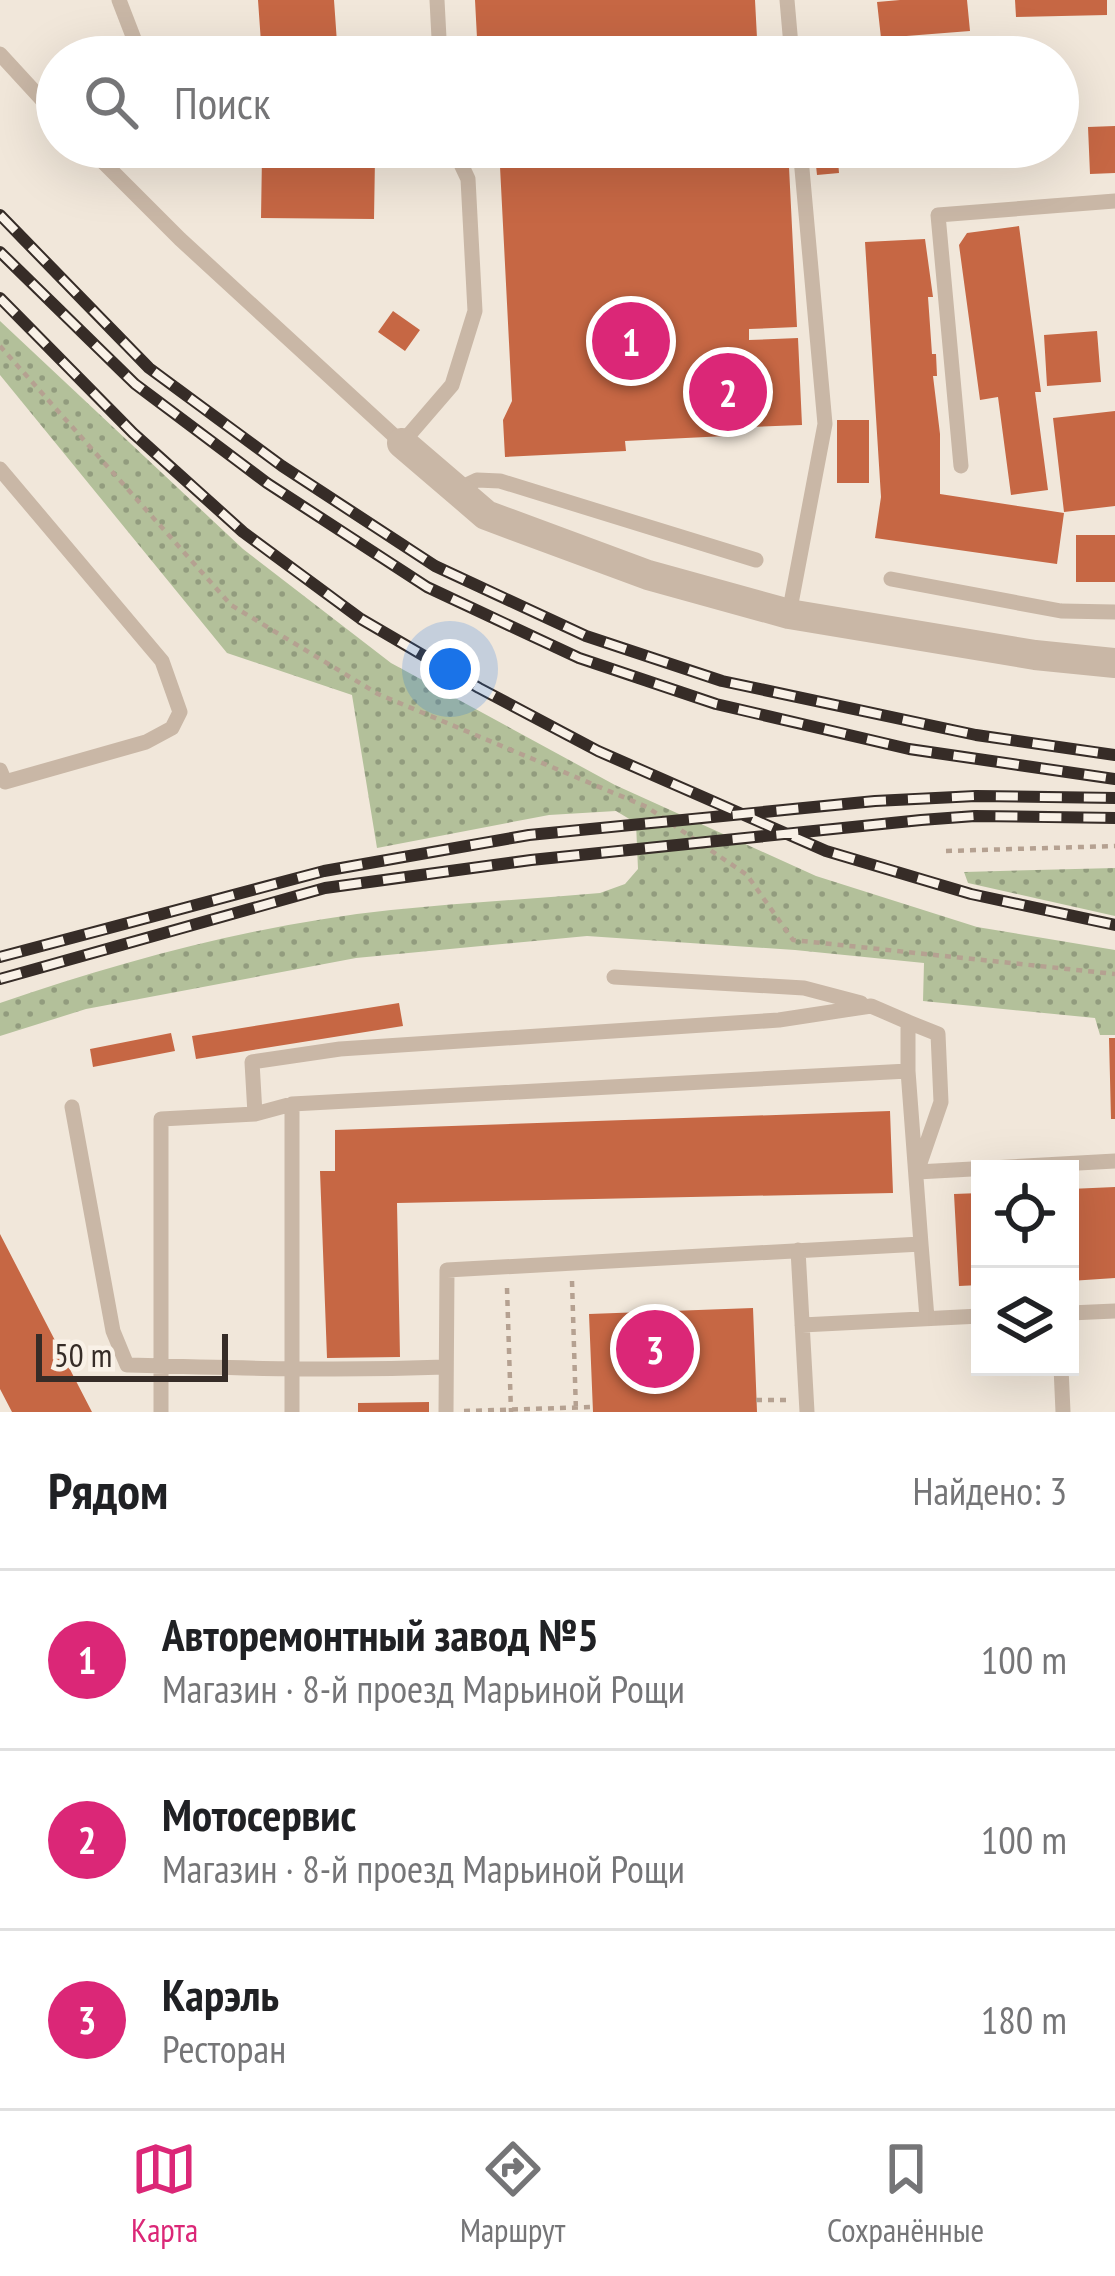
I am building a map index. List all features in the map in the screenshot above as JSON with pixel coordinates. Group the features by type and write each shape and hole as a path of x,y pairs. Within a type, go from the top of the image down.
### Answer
{"street":[{"path":"402,442 486,515 648,575 789,614 1035,655 1115,663"}],"lane":[{"path":"119,0 133,36"},
{"path":"437,0 439,36"},
{"path":"788,0 791,36"},
{"path":"0,54 36,93"},
{"path":"109,168 402,442 452,385 475,310 468,179 463,168"},
{"path":"789,614 825,424 802,168"},
{"path":"961,466 938,215 1115,201"},
{"path":"0,469 162,661 180,712 172,728 146,742 2,776"},
{"path":"457,490 477,480 500,481 756,560"},
{"path":"891,579 1061,611 1115,612"},
{"path":"614,976 804,988 871,1006 938,1034 941,1102 917,1172"},
{"path":"255,1114 252,1062 340,1049 779,1020 871,1006"},
{"path":"908,1022 927,1318"},
{"path":"161,1412 161,1119 255,1114 292,1104 908,1071"},
{"path":"292,1104 292,1412"},
{"path":"72,1107 113,1331 127,1365 319,1372 445,1366"},
{"path":"917,1172 1115,1161"},
{"path":"446,1412 447,1270 921,1244"},
{"path":"798,1250 806,1406"},
{"path":"1079,1313 1115,1311"},
{"path":"802,1325 971,1316"},
{"path":"1061,1376 1063,1412"}],"path":[{"path":"0,346 231,604 378,694 647,807 747,875 793,940 1115,974"},
{"path":"946,851 1115,846"},
{"path":"572,1263 576,1410"},
{"path":"507,1264 511,1411"},
{"path":"756,1400 806,1406"},
{"path":"446,1412 592,1407"}],"green space":[{"path":"0,321 243,549 391,663 615,785 816,876 977,927 1115,950 1115,1035 1100,1035 1095,1018 923,1001 924,963 587,936 356,958 86,1009 0,1036 0,1003 144,958 341,916 600,893 625,884 638,869 636,823 616,811 549,815 377,848 352,695 227,653 0,375"},
{"path":"1115,868 1115,916 968,883 964,872"}],"building":[{"path":"258,0 334,0 337,36 261,36"},
{"path":"475,0 755,0 757,36 477,36"},
{"path":"967,0 970,31 881,36 877,2"},
{"path":"1015,0 1107,0 1107,15 1016,17"},
{"path":"1115,126 1115,173 1090,174 1088,127"},
{"path":"262,168 375,168 374,219 261,218"},
{"path":"500,168 789,168 797,327 749,329 749,340 798,338 802,425 726,428 726,436 625,441 626,451 505,457 503,420 512,401"},
{"path":"816,168 839,168 839,173 817,175"},
{"path":"1019,226 1041,392 1035,392 1048,490 1011,495 998,397 980,400 959,245 967,233"},
{"path":"925,239 933,297 928,297 932,354 936,354 937,376 933,376 940,494 1064,513 1057,564 875,538 881,497 865,242"},
{"path":"393,311 420,330 405,351 378,332"},
{"path":"1097,331 1101,382 1047,386 1044,335"},
{"path":"1115,411 1115,506 1064,512 1053,418"},
{"path":"837,420 869,420 869,483 837,483"},
{"path":"1076,535 1115,535 1115,582 1076,582"},
{"path":"399,1003 403,1026 196,1059 192,1036"},
{"path":"171,1033 175,1051 93,1067 90,1049"},
{"path":"1109,1038 1115,1038 1115,1119 1111,1119"},
{"path":"890,1111 893,1193 397,1203 400,1357 327,1358 320,1171 335,1171 335,1130"},
{"path":"1115,1187 1115,1278 1079,1280 1079,1189"},
{"path":"971,1193 971,1285 959,1286 954,1194"},
{"path":"0,1234 92,1412 12,1412 0,1389"},
{"path":"753,1308 757,1412 593,1412 589,1314"},
{"path":"429,1402 429,1412 358,1412 358,1403"}],"railway":[{"path":"0,215 149,368 282,466 435,566 586,636 722,681 976,735 1115,755"},
{"path":"0,252 135,384 267,483 427,587 579,658 716,704 909,749 1115,779"},
{"path":"0,298 133,433 243,532 361,619 479,688 598,751 826,851 971,894 1115,925"},
{"path":"0,957 324,871 529,835 875,801 976,796 1115,798"},
{"path":"0,979 325,888 531,860 921,820 1115,818"}],"place":[{"name":"Авторемонтный завод №5","path":"631,341"},
{"name":"Мотосервис","path":"728,392"},
{"name":"Карэль","path":"655,1349"}]}
